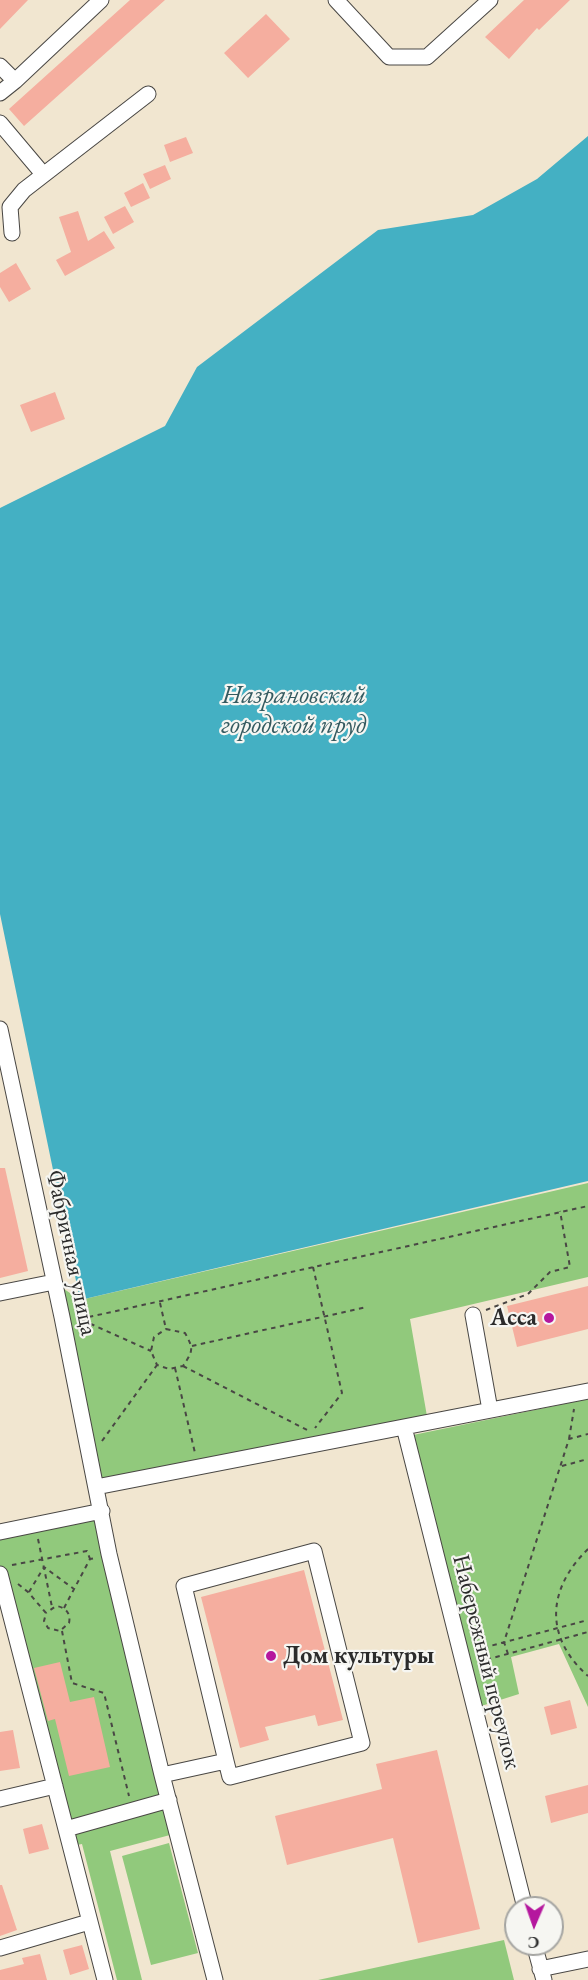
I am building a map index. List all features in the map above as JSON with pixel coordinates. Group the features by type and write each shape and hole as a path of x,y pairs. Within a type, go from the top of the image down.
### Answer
{"street":[{"path":"0,93 101,0"},
{"path":"336,0 389,57 427,57 490,0"},
{"path":"0,66 15,81"},
{"path":"12,233 10,207 24,190 148,94"},
{"path":"0,123 43,174"},
{"name":"Фабричная улица","path":"0,1029 62,1317 109,1554 162,1775 215,1980"},
{"path":"0,1293 54,1282"},
{"path":"473,1315 490,1410"},
{"path":"96,1486 582,1392"},
{"name":"Набережный переулок","path":"404,1427 522,1896"},
{"path":"0,1532 102,1511"},
{"path":"314,1551 362,1743 230,1777 226,1761 184,1586 314,1551"},
{"path":"5,1570 16,1643 105,1980"},
{"path":"0,1646 16,1643"},
{"path":"162,1775 226,1761"},
{"path":"0,1799 55,1786"},
{"path":"66,1829 169,1800"},
{"path":"0,1948 89,1922"},
{"path":"537,1956 542,1975 588,1959"}],"path":[{"path":"80,1319 588,1206"},
{"path":"473,1315 528,1294 550,1272 570,1267 560,1211"},
{"path":"183,1366 191,1354 192,1346 185,1333 166,1329 154,1337 151,1351 157,1365 169,1369 183,1366 311,1433 342,1393 313,1267"},
{"path":"160,1301 166,1329"},
{"path":"192,1346 367,1307"},
{"path":"62,1317 80,1319 151,1351"},
{"path":"90,1458 157,1365"},
{"path":"175,1368 198,1467"},
{"path":"508,1654 504,1642 561,1467 582,1392"},
{"path":"569,1439 588,1434"},
{"path":"561,1467 587,1459 588,1464"},
{"path":"35,1525 52,1607"},
{"path":"588,1549 573,1564 561,1584 556,1606 560,1640 573,1663 588,1676"},
{"path":"5,1570 42,1559 87,1551 90,1559"},
{"path":"64,1608 90,1559 109,1554"},
{"path":"44,1567 74,1589"},
{"path":"28,1592 44,1567"},
{"path":"16,1582 46,1613"},
{"path":"52,1607 64,1608 70,1619 67,1627 56,1632 48,1628 44,1621 46,1613 52,1607"},
{"path":"462,1660 504,1642 588,1620"},
{"path":"62,1630 72,1683 104,1693 133,1810"},
{"path":"462,1660 508,1654 588,1632"}],"green space":[{"path":"588,1183 588,1277 410,1319 428,1422 96,1487 54,1282 80,1300"},
{"path":"588,1399 588,1707 559,1644 511,1657 519,1694 478,1707 413,1435"},
{"path":"102,1511 170,1835 110,1851 142,1980 117,1980 82,1844 71,1846 0,1574 0,1532"},
{"path":"169,1843 198,1953 151,1965 122,1856"},
{"path":"504,1940 504,1956 508,1956 514,1980 318,1980"}],"water":[{"name":"Назрановский городской пруд","path":"588,136 588,1181 80,1300 0,914 0,508 165,426 197,367 378,230 473,215 537,179"}],"building":[{"path":"0,0 28,0 0,29"},
{"path":"130,0 165,0 24,126 9,109"},
{"path":"524,0 570,0 539,30 537,28 509,59 485,37"},
{"path":"266,14 290,39 248,78 224,53"},
{"path":"186,137 193,153 170,162 164,145"},
{"path":"165,165 171,179 150,189 143,174"},
{"path":"143,183 150,198 131,207 124,193"},
{"path":"125,206 134,222 113,234 104,217"},
{"path":"78,211 88,241 104,231 115,248 65,276 56,260 71,252 59,217"},
{"path":"16,263 31,289 9,302 0,287 0,273"},
{"path":"55,392 65,419 31,432 20,405"},
{"path":"0,1168 5,1168 28,1271 0,1278"},
{"name":"Асса","path":"588,1286 588,1329 517,1347 507,1306"},
{"name":"Дом культуры","path":"304,1570 343,1720 318,1726 315,1715 265,1727 269,1740 240,1748 201,1597"},
{"path":"60,1662 70,1702 94,1697 110,1767 69,1776 55,1719 48,1721 34,1668"},
{"path":"570,1700 577,1728 551,1735 544,1707"},
{"path":"13,1730 20,1768 0,1771 0,1732"},
{"path":"437,1750 480,1929 418,1943 393,1838 287,1865 275,1816 382,1789 376,1764"},
{"path":"588,1785 588,1813 551,1823 545,1796"},
{"path":"42,1824 49,1849 29,1854 23,1829"},
{"path":"0,1885 2,1885 17,1930 0,1936"},
{"path":"82,1945 89,1969 70,1975 63,1950"},
{"path":"40,1954 47,1980 0,1980 0,1970 24,1964 22,1958"}],"place":[{"name":"Асса","path":"549,1318"},
{"name":"Дом культуры","path":"271,1656"}]}
